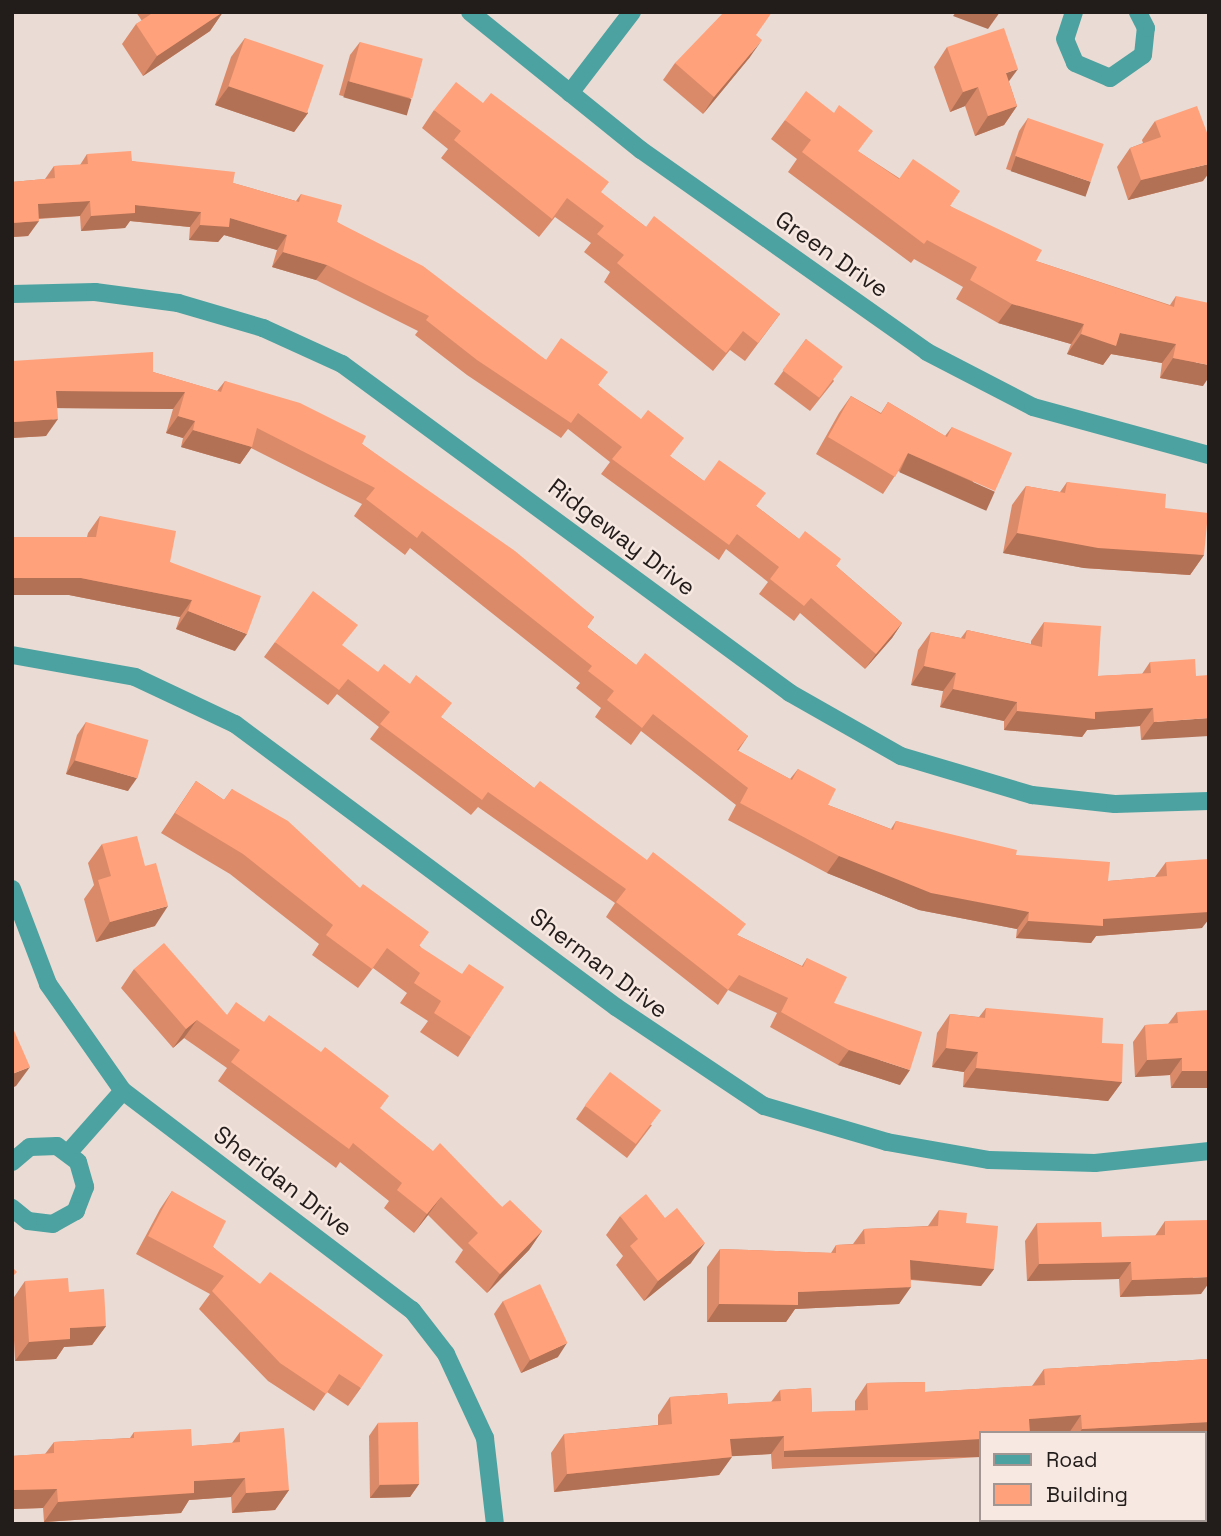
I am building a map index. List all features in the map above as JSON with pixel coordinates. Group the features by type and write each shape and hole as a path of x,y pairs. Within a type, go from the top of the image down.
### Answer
{"street":[{"name":"Green Drive","path":"470,12 570,93 976,381 1088,425 1209,455"},
{"path":"570,93 632,12"},
{"path":"1074,12 1067,26 1068,52 1084,72 1111,78 1143,55 1146,27 1138,12"},
{"name":"Ridgeway Drive","path":"12,294 95,292 177,303 263,328 342,364 790,693 901,756 1044,797 1115,804 1209,801"},
{"name":"Sherman Drive","path":"12,655 135,677 235,724 616,1007 764,1106 887,1142 989,1160 1095,1163 1209,1151"},
{"name":"Sheridan Drive","path":"12,889 48,984 123,1091 412,1310 468,1392 485,1438 495,1524"},
{"path":"68,1152 123,1091"},
{"path":"12,1162 43,1144 68,1152 83,1173 76,1211 40,1225 12,1208"},
{"path":"1078,1524 1102,1522"}],"building":[{"path":"154,12 223,12 157,56 136,24"},
{"path":"724,12 772,12 756,35 762,40 714,97 675,63"},
{"path":"1004,28 1018,69 1006,73 1017,106 988,116 978,87 963,92 947,47"},
{"path":"245,38 323,65 307,113 228,86"},
{"path":"360,42 423,59 412,98 349,82"},
{"path":"456,82 483,103 491,93 609,182 601,192 646,227 654,216 780,314 758,343 743,331 726,353 617,263 624,255 597,234 604,226 567,198 552,219 454,140 461,131 434,110"},
{"path":"806,91 834,113 839,105 873,131 858,151 899,179 913,159 960,191 950,206 1042,250 1036,261 1174,307 1176,296 1209,303 1209,365 1173,358 1176,344 1120,333 1116,346 1081,334 1084,324 1012,304 970,280 977,267 927,240 924,244 802,152 811,140 785,120"},
{"path":"1197,106 1209,138 1209,164 1141,180 1130,148 1161,137 1155,121"},
{"path":"1028,118 1104,144 1091,182 1015,156"},
{"path":"131,151 132,161 235,172 233,183 299,202 301,194 342,205 337,222 423,266 546,360 561,338 608,372 598,385 641,419 648,410 684,438 670,456 704,481 719,460 766,493 756,506 799,539 805,531 841,559 836,566 902,623 876,654 811,598 804,606 770,579 779,567 737,534 729,545 612,459 622,447 578,413 571,423 477,360 426,320 429,316 327,265 283,252 287,235 230,218 229,227 200,225 201,212 135,205 135,213 91,216 90,201 38,204 39,221 12,223 12,182 55,178 54,166 88,164 87,154"},
{"path":"806,339 843,367 819,398 783,370"},
{"path":"153,352 153,372 221,392 225,381 300,403 366,436 362,444 515,551 594,617 587,627 636,665 645,653 748,736 737,750 792,780 798,769 836,789 828,805 893,830 896,821 1017,850 1016,855 1110,862 1108,881 1167,876 1166,862 1209,859 1209,912 1103,919 1103,926 1028,921 1029,912 931,893 839,856 740,803 748,788 653,714 642,728 607,700 614,691 588,671 592,666 422,531 417,538 366,499 375,488 257,428 252,447 193,430 195,421 178,416 185,392 56,391 58,419 14,422 12,361"},
{"path":"851,396 881,414 888,402 947,437 952,427 1012,453 995,491 908,453 895,477 828,437"},
{"path":"1067,482 1166,494 1165,508 1208,513 1204,555 1098,548 1017,533 1026,486 1065,493"},
{"path":"100,516 176,531 170,562 261,596 247,634 188,611 192,600 81,578 12,578 12,537 96,537"},
{"path":"313,591 358,625 342,645 378,672 384,664 410,684 416,675 452,703 441,717 534,788 540,781 647,860 653,852 746,924 737,935 803,967 807,958 847,977 834,1003 922,1032 910,1070 849,1050 781,1012 788,998 739,975 728,990 616,902 626,889 488,792 482,800 380,724 390,712 348,679 339,690 275,642"},
{"path":"1044,622 1101,626 1098,676 1151,673 1150,662 1195,659 1196,676 1209,675 1209,718 1154,722 1153,708 1095,712 1095,719 1017,711 1017,702 953,689 956,673 924,666 931,632 965,639 967,630 1042,647"},
{"path":"86,722 148,740 137,778 75,760"},
{"path":"196,781 224,800 232,789 288,821 360,888 363,884 429,932 419,946 462,974 469,964 504,987 471,1037 434,1013 441,1001 414,983 420,973 387,948 372,969 326,935 333,925 243,854 175,813"},
{"path":"137,836 145,866 156,863 168,906 110,922 98,880 111,876 102,844"},
{"path":"164,943 227,1015 236,1002 264,1022 269,1015 321,1052 325,1047 389,1096 380,1108 433,1151 440,1143 502,1207 510,1200 542,1231 500,1274 468,1243 478,1233 441,1197 427,1214 397,1190 402,1183 353,1143 349,1149 231,1062 240,1050 197,1020 186,1029 134,969"},
{"path":"986,1008 1103,1018 1102,1043 1123,1044 1122,1082 976,1068 978,1052 946,1048 950,1014 985,1018"},
{"path":"1209,1010 1209,1071 1182,1071 1182,1058 1147,1060 1145,1025 1178,1023 1177,1012"},
{"path":"12,1026 30,1067 12,1074"},
{"path":"610,1072 661,1111 636,1144 585,1106"},
{"path":"172,1191 226,1221 213,1247 260,1284 270,1272 383,1355 361,1388 339,1374 326,1394 280,1363 212,1291 224,1276 148,1236"},
{"path":"646,1194 665,1218 677,1208 705,1243 658,1281 630,1246 638,1239 620,1216"},
{"path":"939,1210 967,1213 966,1223 998,1226 994,1269 910,1260 911,1287 798,1292 798,1305 719,1304 720,1249 836,1253 836,1245 865,1244 864,1229 938,1226"},
{"path":"1209,1220 1209,1277 1132,1280 1131,1262 1039,1264 1037,1223 1101,1222 1102,1237 1165,1235 1165,1221"},
{"path":"68,1278 69,1292 104,1289 106,1326 70,1328 70,1339 29,1342 25,1281"},
{"path":"540,1284 567,1343 530,1360 503,1301"},
{"path":"1209,1359 1209,1422 1082,1429 1081,1415 1029,1419 1030,1431 979,1431 979,1439 784,1451 784,1436 730,1439 732,1457 567,1474 564,1434 672,1424 670,1397 727,1393 728,1404 781,1401 780,1390 811,1388 812,1412 868,1410 867,1383 925,1382 925,1392 1045,1385 1044,1369"},
{"path":"418,1422 419,1484 379,1485 378,1423"},
{"path":"284,1428 289,1490 246,1493 245,1478 194,1481 194,1493 58,1502 57,1489 12,1490 12,1456 54,1453 54,1442 134,1438 134,1432 191,1429 192,1446 240,1442 240,1432"}]}
